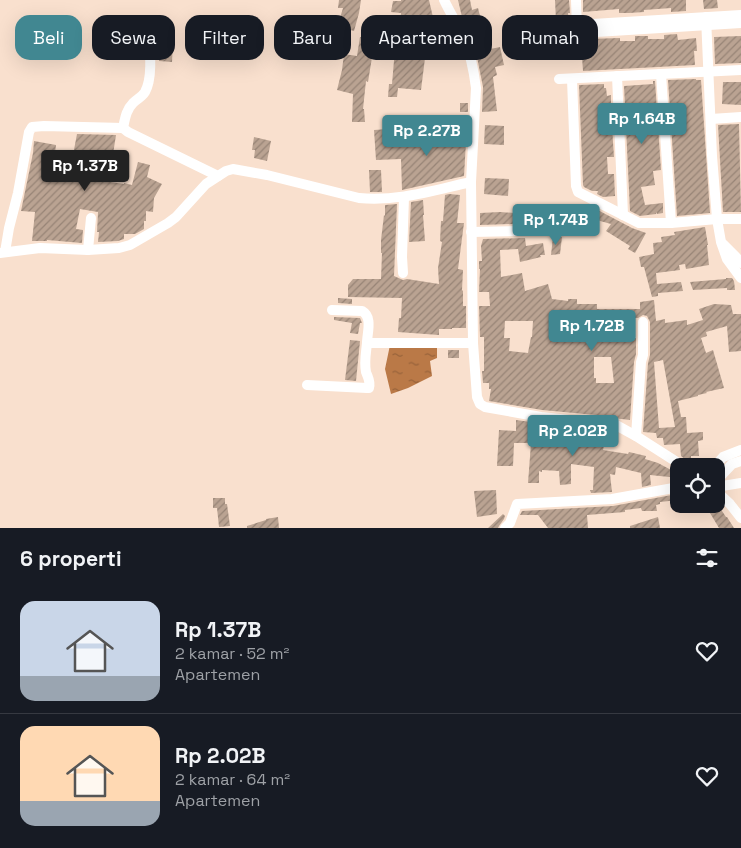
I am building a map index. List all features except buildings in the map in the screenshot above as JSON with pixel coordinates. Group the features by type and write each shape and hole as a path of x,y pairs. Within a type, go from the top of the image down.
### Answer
{"street":[{"path":"444,0 465,40 473,67 476,88 471,182 473,343 477,397 480,404 482,406 542,417 616,425 670,458"},
{"path":"576,0 576,25 580,33 706,21 741,14"},
{"path":"706,21 741,23"},
{"path":"706,21 717,219 721,242 727,259 741,278"},
{"path":"123,128 128,109 134,101 145,93 150,72 150,60"},
{"path":"559,79 741,70"},
{"path":"661,74 671,222"},
{"path":"617,76 623,215"},
{"path":"572,78 578,192 639,223 741,219"},
{"path":"711,119 741,117"},
{"path":"218,176 123,128 32,126 29,132 18,193 3,252 40,248 88,250 119,248 130,245 176,217 206,184 229,169 238,169 359,198 373,199 404,197 471,182"},
{"path":"403,273 404,197"},
{"path":"88,250 91,218"},
{"path":"472,232 563,230"},
{"path":"721,242 741,263"},
{"path":"307,385 369,388 370,382 364,361 369,318 362,311 332,310"},
{"path":"636,436 643,356 643,322"},
{"path":"367,343 473,343"},
{"path":"723,458 741,450"},
{"path":"725,471 732,464 741,461"},
{"path":"725,486 741,483"},
{"path":"505,528 510,523 517,504 612,499 670,489"},
{"path":"725,499 741,518"}],"water":[{"path":"437,344 437,358 430,361 432,376 391,394 385,369 390,345"}]}
